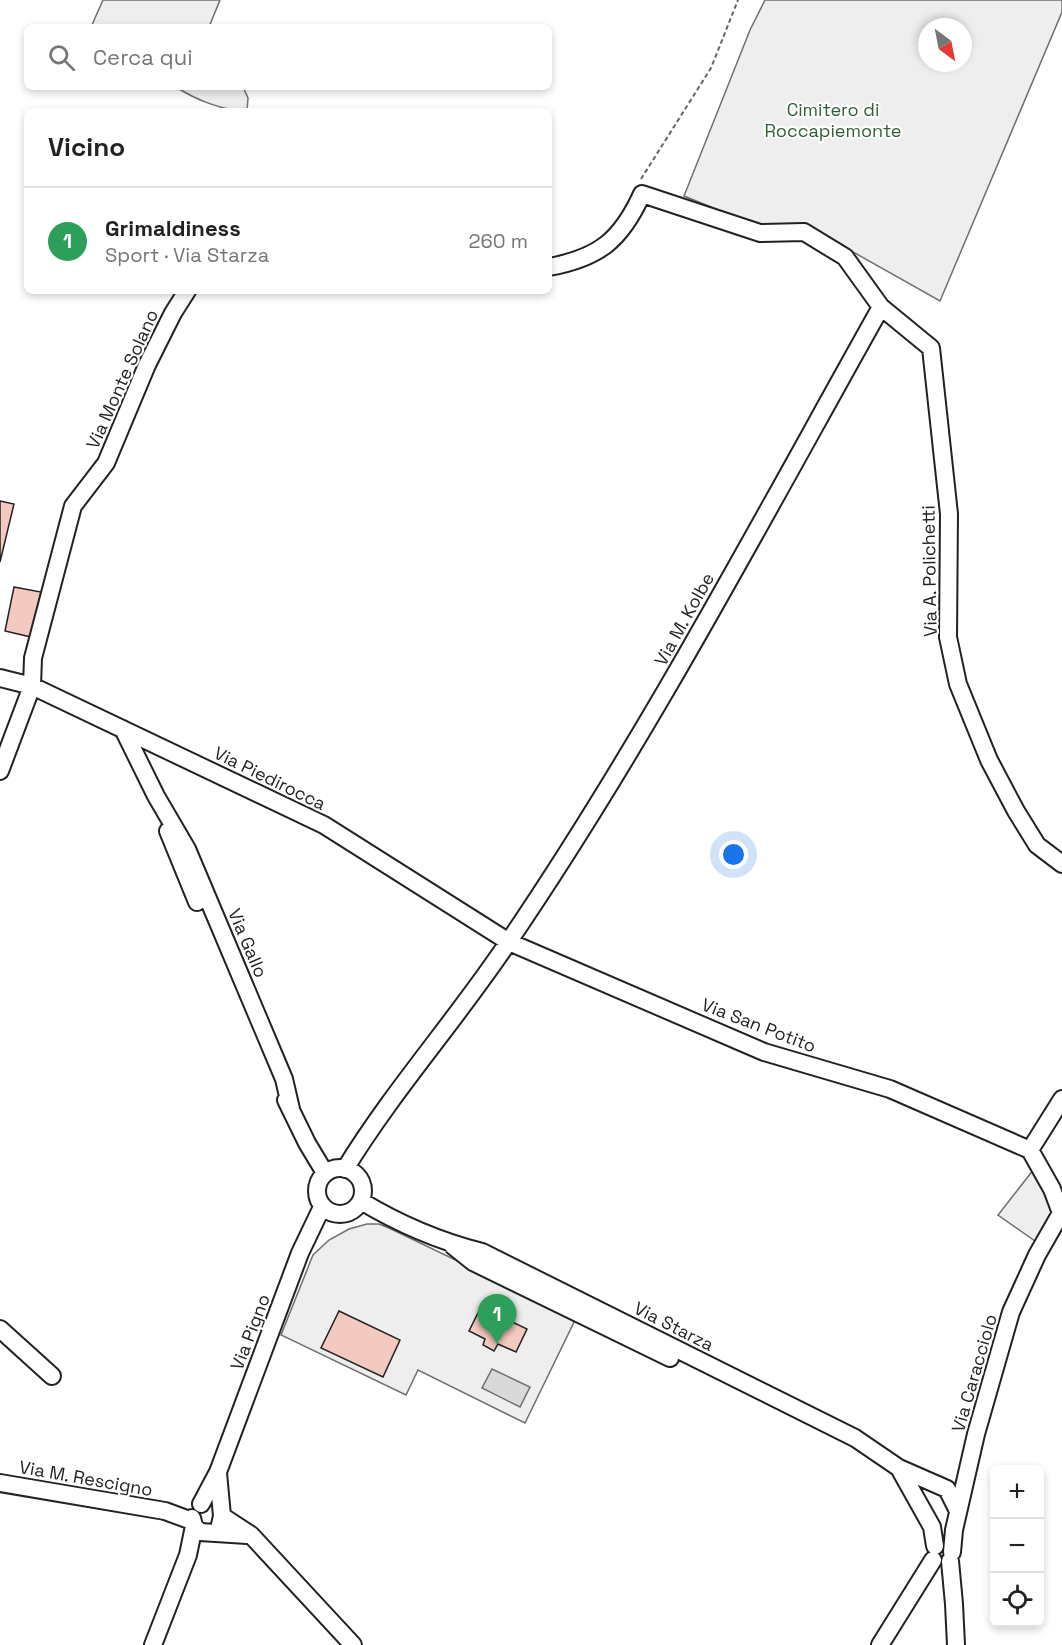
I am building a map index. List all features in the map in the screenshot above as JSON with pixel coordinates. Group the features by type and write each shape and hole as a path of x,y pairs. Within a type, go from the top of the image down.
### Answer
{"street":[{"path":"552,266 584,258 617,238 633,216 642,194"},
{"name":"Via A. Polichetti","path":"642,194 760,233 804,232 845,256 881,307 931,348 949,514 948,637 958,684 989,760 1016,811 1037,845 1062,864"},
{"name":"Via Monte Solano","path":"0,771 32,686 33,658 73,506 106,463 147,365 172,313 185,294"},
{"name":"Via M. Kolbe","path":"509,942 648,722 881,307"},
{"name":"Via Piedirocca","path":"0,678 32,686 324,825 509,942"},
{"name":"Via Gallo","path":"123,729 156,796 180,862 276,1083 325,1173"},
{"path":"345,1169 367,1133 509,942"},
{"name":"Via San Potito","path":"509,942 764,1052 890,1089 1030,1150"},
{"path":"1061,1214 1052,1189 1030,1150 1062,1099"},
{"path":"337,1168 345,1169 359,1178 362,1185 361,1201 356,1209 348,1214 337,1215 322,1208 316,1194 319,1180 325,1173 337,1168"},
{"name":"Via Starza","path":"361,1201 388,1217 450,1244 473,1262 848,1445 876,1454 899,1468 948,1489 958,1511"},
{"name":"Via Pigno","path":"153,1645 300,1253 322,1208"},
{"name":"Via Caracciolo","path":"942,1555 958,1511 976,1434 1011,1312 1037,1255 1061,1214"},
{"path":"0,1329 52,1376"},
{"name":"Via Starza","path":"899,1468 932,1527 942,1555"},
{"name":"Via Pigno","path":"218,1472 221,1513"},
{"name":"Via M. Rescigno","path":"0,1483 165,1511 250,1535"},
{"path":"221,1513 219,1527 200,1520 210,1503 250,1535 353,1645"},
{"path":"880,1645 942,1555"},
{"path":"942,1555 954,1604 956,1645"}],"path":[{"path":"642,194 640,179 711,68 738,0"}],"green space":[{"path":"103,0 220,0 210,24 92,24"},
{"name":"Cimitero di Roccapiemonte","path":"765,0 1062,0 1062,12 940,301 807,226 760,227 684,196 750,30"},
{"path":"181,90 244,90 248,98 247,108 225,108"},
{"path":"1038,1164 1061,1213 1042,1246 998,1215"},
{"path":"367,1224 379,1224 389,1228 576,1318 525,1423 418,1370 406,1395 281,1335 313,1255 329,1240 349,1229"}],"shaded area":[{"path":"492,1369 530,1387 520,1407 482,1388"}],"building":[{"path":"0,501 14,504 0,562"},
{"path":"14,587 41,592 31,637 5,631"},
{"path":"481,1307 527,1329 516,1352 498,1344 494,1351 483,1345 485,1339 469,1331"},
{"path":"339,1311 400,1340 383,1377 321,1348"}],"place":[{"name":"Grimaldiness","path":"497,1344"}]}
